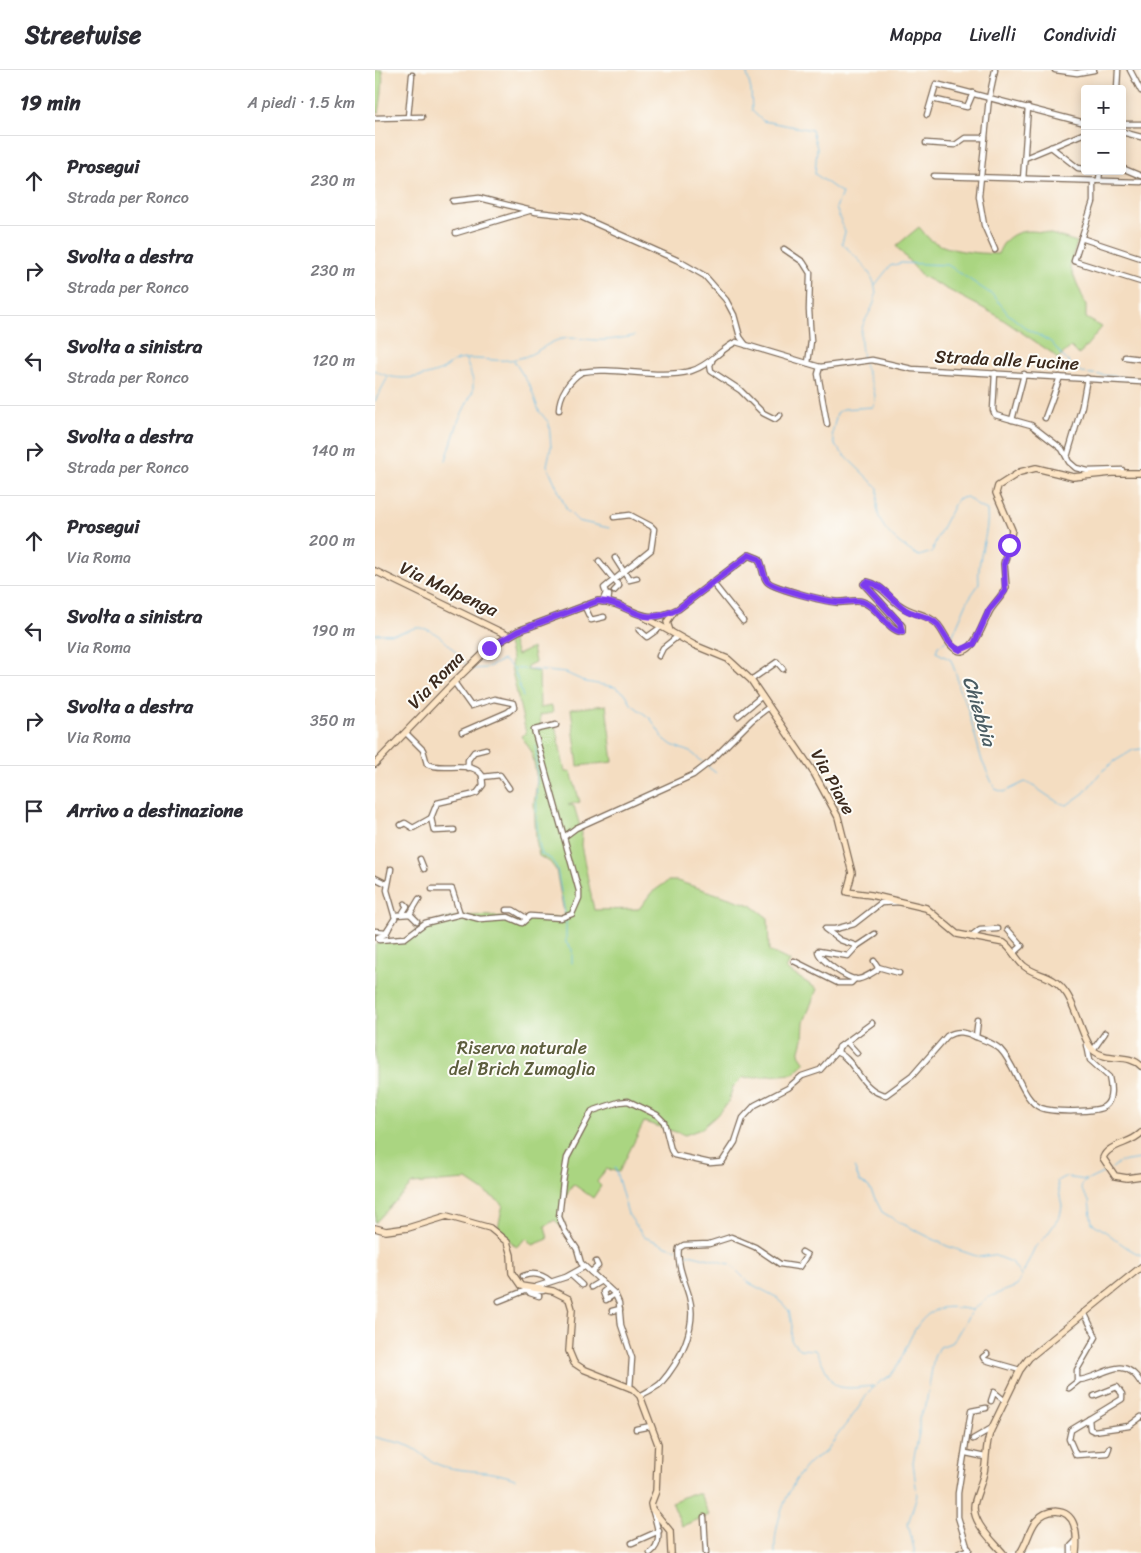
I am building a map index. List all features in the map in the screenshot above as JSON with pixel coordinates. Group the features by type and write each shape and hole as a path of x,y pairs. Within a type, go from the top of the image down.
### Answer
{"street":[{"path":"995,70 989,98 979,178 982,216 995,250"},
{"path":"1055,70 1077,73 1094,70"},
{"path":"1117,85 1118,70"},
{"path":"1130,70 1141,91"},
{"path":"408,117 412,75"},
{"path":"927,115 936,84 1081,122"},
{"path":"932,98 967,107 973,93"},
{"path":"1023,180 1028,107"},
{"path":"375,118 422,117"},
{"path":"1126,124 1141,124"},
{"path":"1126,133 1141,137"},
{"path":"1025,158 1081,135"},
{"path":"926,143 955,145 965,138 985,138"},
{"path":"1051,147 1081,168"},
{"path":"1126,170 1141,176"},
{"path":"1099,180 1100,175"},
{"path":"934,176 1093,183 1099,180 1141,182"},
{"path":"1093,183 1093,202 1074,261 1141,282"},
{"path":"453,201 479,198 530,211 581,217 700,272 726,300 734,315 740,337 747,346"},
{"path":"456,233 530,211"},
{"path":"1081,238 1141,258"},
{"path":"784,249 803,262 810,273 809,310 811,341 808,363"},
{"path":"559,410 559,402 566,389 574,377 582,372 679,372 691,370 713,360 735,343 820,367 818,374 827,424"},
{"path":"1125,357 1141,359"},
{"path":"713,360 710,366 711,371 740,390 763,413 775,419 780,415"},
{"name":"Strada alle Fucine","path":"820,367 867,361 912,368 1141,382"},
{"path":"995,374 994,413 1031,425 1062,449 1072,465 1083,470 1139,473"},
{"path":"1012,420 1024,374"},
{"path":"1045,418 1060,377"},
{"path":"1067,457 1082,406 1087,378"},
{"path":"667,622 670,615 741,559 753,555 759,559 767,581 770,584 813,598 837,602 864,602 880,614 895,630 902,632 900,623 864,584 879,586 899,606 931,619 945,635 951,646 960,650 974,644 989,610 1006,587 1004,564 1012,530 996,493 998,486 1020,472 1036,468 1073,477 1097,474 1139,473"},
{"path":"614,517 629,515 653,529 651,550 604,588 608,597 644,617 662,616 678,609"},
{"path":"615,558 622,572 629,580 637,578"},
{"path":"599,561 612,580 619,586 608,597"},
{"name":"Via Malpenga","path":"375,570 509,636"},
{"path":"712,582 743,621"},
{"name":"Via Roma","path":"375,764 468,667 489,648 509,636 608,597"},
{"path":"584,605 591,620 605,617"},
{"path":"662,616 671,632"},
{"path":"639,630 647,637 661,627 662,616"},
{"name":"Via Piave","path":"644,617 678,636 728,659 751,680 814,773 838,817 852,873 847,892 871,894 926,908 957,934 1004,943 1023,965 1049,976 1065,991 1079,1016 1087,1045"},
{"path":"659,656 663,648 678,636"},
{"path":"751,680 777,662 783,669"},
{"path":"454,682 471,706 495,699 513,704 514,707 508,712 462,732"},
{"path":"738,716 762,696"},
{"path":"564,837 576,828 693,775 711,762 752,720 769,706"},
{"path":"506,910 513,910 528,917 561,918 570,916 577,906 580,894 534,730 556,725"},
{"path":"406,733 423,750 425,761 431,766 468,768 479,772 482,777 483,785 477,793 437,803 431,818 434,831 454,830"},
{"path":"468,768 468,760 474,752 485,749"},
{"path":"482,777 500,775 509,788"},
{"path":"401,825 405,824 413,828 431,818"},
{"path":"420,859 424,869"},
{"path":"391,869 387,884 396,915 386,934 378,937 379,940 405,938 425,923 460,914 480,919 508,917 522,923 528,917"},
{"path":"375,878 387,884"},
{"path":"432,889 451,888 456,896 460,914"},
{"path":"410,914 419,899"},
{"path":"857,946 840,940 825,929 835,929 854,924 881,903 901,902"},
{"path":"402,914 407,906 405,904"},
{"path":"396,915 410,914 417,921"},
{"path":"375,931 385,932 389,928"},
{"path":"970,938 981,930 998,928"},
{"path":"1008,930 1022,946 1014,954"},
{"path":"875,934 857,946 847,956 830,955 822,951 818,951 817,954 841,973 855,979 860,979 874,972 878,967"},
{"path":"794,961 838,983 851,983 855,979"},
{"path":"874,961 878,967 899,973"},
{"path":"976,1037 979,1021"},
{"path":"630,1388 632,1358 621,1325 620,1309 615,1294 584,1267 559,1217 567,1158 593,1111 608,1105 628,1101 657,1115 664,1122 674,1155 710,1163 722,1162 735,1142 743,1118 755,1105 788,1088 802,1076 821,1070 838,1052 839,1047 857,1032 872,1023"},
{"path":"838,1052 870,1088 879,1094 886,1095 912,1076 947,1036 955,1032 965,1032 1000,1050 1014,1068 1032,1102 1050,1110 1099,1110 1106,1106 1110,1100 1109,1077 1090,1060 1087,1045"},
{"path":"1093,1050 1105,1033"},
{"path":"847,1042 857,1053"},
{"path":"1087,1045 1106,1056 1129,1059 1141,1066"},
{"path":"1141,1133 1137,1138 1105,1153 1103,1158 1112,1173 1118,1178 1141,1176"},
{"path":"375,1228 386,1231 408,1228 447,1216 490,1228 507,1242 511,1255 512,1273 521,1286 539,1296"},
{"path":"641,1396 659,1384 680,1354 688,1338 691,1302 679,1250 684,1245 709,1244 731,1237 755,1247 780,1264 799,1267 807,1255 802,1252"},
{"path":"591,1272 598,1266 595,1262"},
{"path":"499,1301 571,1275 584,1267"},
{"path":"1003,1553 979,1524 974,1513 975,1501 985,1469 987,1438 991,1428 1020,1370 1035,1352 1141,1267"},
{"path":"523,1276 531,1272 545,1276 551,1281"},
{"path":"571,1275 582,1285"},
{"path":"591,1287 601,1281"},
{"path":"608,1288 603,1292 606,1300 615,1294"},
{"path":"527,1290 547,1290 560,1293 571,1303 569,1351 574,1363 583,1369 630,1388 641,1396 658,1444 656,1491 651,1504 659,1531 657,1546 650,1553"},
{"path":"612,1311 620,1309"},
{"path":"1078,1381 1077,1370 1096,1337 1084,1312"},
{"path":"987,1354 983,1357 985,1360 1020,1370"},
{"path":"1069,1388 1078,1381 1117,1367 1134,1373 1141,1383"},
{"path":"1095,1396 1117,1387 1122,1394 1122,1399 1071,1430 1069,1433 1073,1451 1076,1455 1086,1455 1107,1453 1109,1448"},
{"path":"991,1401 994,1392 1005,1401"},
{"path":"969,1551 958,1517 958,1494 966,1453 971,1411 986,1408"},
{"path":"1089,1420 1090,1429 1093,1431 1129,1426 1141,1417"},
{"path":"636,1429 651,1426"},
{"path":"973,1439 991,1428"},
{"path":"966,1453 985,1457"},
{"path":"1021,1553 1032,1527 1037,1520 1049,1511 1062,1512 1068,1515 1074,1525 1076,1553"},
{"path":"653,1512 670,1530 671,1553"},
{"path":"704,1517 706,1553"},
{"path":"632,1543 659,1531"},
{"path":"1071,1553 1071,1546 1076,1541"},
{"path":"959,1553 969,1551 975,1553"}],"green space":[{"path":"375,70 382,70 383,75 379,113 375,111"},
{"path":"919,227 930,240 939,245 973,252 998,254 1004,243 1012,235 1022,232 1033,231 1055,235 1077,242 1070,267 1086,305 1086,318 1102,327 1079,355 1071,347 1057,359 1052,353 996,315 922,276 896,246"},
{"name":"Riserva naturale del Brich Zumaglia","path":"511,637 517,655 532,648 535,662 527,666 527,670 539,672 540,708 552,706 553,713 540,715 541,727 555,724 565,772 571,772 580,802 568,805 574,806 582,833 581,845 594,910 639,909 651,893 668,881 677,881 751,905 768,918 769,951 790,961 786,969 817,989 804,1022 803,1039 799,1054 805,1063 793,1074 742,1078 733,1087 728,1102 716,1116 701,1129 685,1135 644,1122 619,1172 606,1169 597,1182 601,1186 593,1198 573,1184 562,1209 565,1225 561,1227 555,1220 545,1226 548,1239 533,1245 527,1238 516,1247 498,1228 503,1204 467,1180 412,1184 375,1223 375,945 382,942 405,939 427,924 448,918 485,916 508,919 518,923 530,918 565,918 556,870 550,862 539,856 534,804 537,779 532,752 521,736 526,733 511,667 512,659 507,640"},
{"path":"606,705 613,762 578,766 571,709"},
{"path":"690,1494 700,1494 709,1515 682,1526 672,1502"}],"waterway":[{"name":"Chiebbia","path":"746,70 751,90 752,111 763,121 812,130 817,148 815,174 842,193 836,208 845,232 842,243 870,275 876,293 874,304 861,331 863,359"},
{"path":"875,285 890,266 901,263 948,265 994,296 1008,314 1027,329 1051,342 1065,359 1082,373 1141,379"},
{"path":"375,370 390,377 417,377 442,370 458,360 512,360 520,358 561,339 605,340 634,336"},
{"path":"446,460 459,419 473,391 473,380 466,360"},
{"path":"514,361 530,386 539,411 549,423 551,447 547,465 567,510 578,521 609,528"},
{"name":"Chiebbia","path":"864,363 874,391 875,402 873,407 843,409 837,413 832,434 836,447 878,488 878,513 880,520 889,533 906,548 919,556 932,552 936,540 957,499 967,497 978,506 987,510 987,528 979,565 979,584 968,600 952,637 949,639"},
{"path":"375,401 388,377"},
{"path":"375,634 404,632 418,628 428,630 447,643 468,667"},
{"name":"Chiebbia","path":"946,641 938,646 936,652 951,660 957,677 958,687 967,706 982,761 995,789 1004,792 1025,782 1056,801 1067,805 1084,793 1101,772 1115,761 1133,750 1141,749"},
{"path":"471,669 486,668 503,660 513,668 566,673 586,682 615,687 626,694 631,704 651,719 663,738 672,745 692,753 705,764"},
{"path":"514,669 523,697"},
{"path":"536,746 537,828 541,854 551,859 557,869 565,914"},
{"path":"707,766 716,773"},
{"path":"566,918 566,925"},
{"path":"566,926 566,943 572,949 572,963"},
{"name":"Chiebbia","path":"1112,1168 1120,1162 1141,1159"},
{"path":"854,1167 860,1182 869,1187 882,1212 947,1246 979,1257 993,1255 1011,1262 1022,1277"},
{"path":"615,1168 628,1214 644,1237 677,1250"},
{"name":"Chiebbia","path":"1109,1170 1082,1183 1081,1189 1089,1201 1092,1223 1141,1255"},
{"path":"915,1553 908,1524 917,1495 913,1462 919,1433 919,1418 926,1404 934,1357 940,1347 953,1342 972,1310 989,1297 1017,1286 1035,1247 1047,1235 1060,1216 1062,1206 1057,1181 1064,1177 1086,1180"},
{"path":"681,1252 730,1264 749,1283 778,1298 789,1311 792,1326 791,1340 799,1349 815,1350 833,1383 846,1388 873,1386"},
{"path":"775,1553 775,1541 780,1517 795,1482 809,1463 828,1450 870,1390 893,1372 920,1322 939,1308 953,1307 972,1310"},
{"path":"375,1437 409,1446 442,1466 497,1474 515,1479"}],"route":[{"path":"489,648 518,631 598,601 610,602 644,617 665,616 678,609 741,559 753,555 761,562 767,581 775,587 792,590 813,598 837,602 857,600 864,602 880,614 895,630 902,632 903,629 900,623 865,588 864,584 867,582 879,586 899,606 931,619 941,629 951,646 960,650 974,644 989,610 1005,591 1004,564 1009,545"}]}
